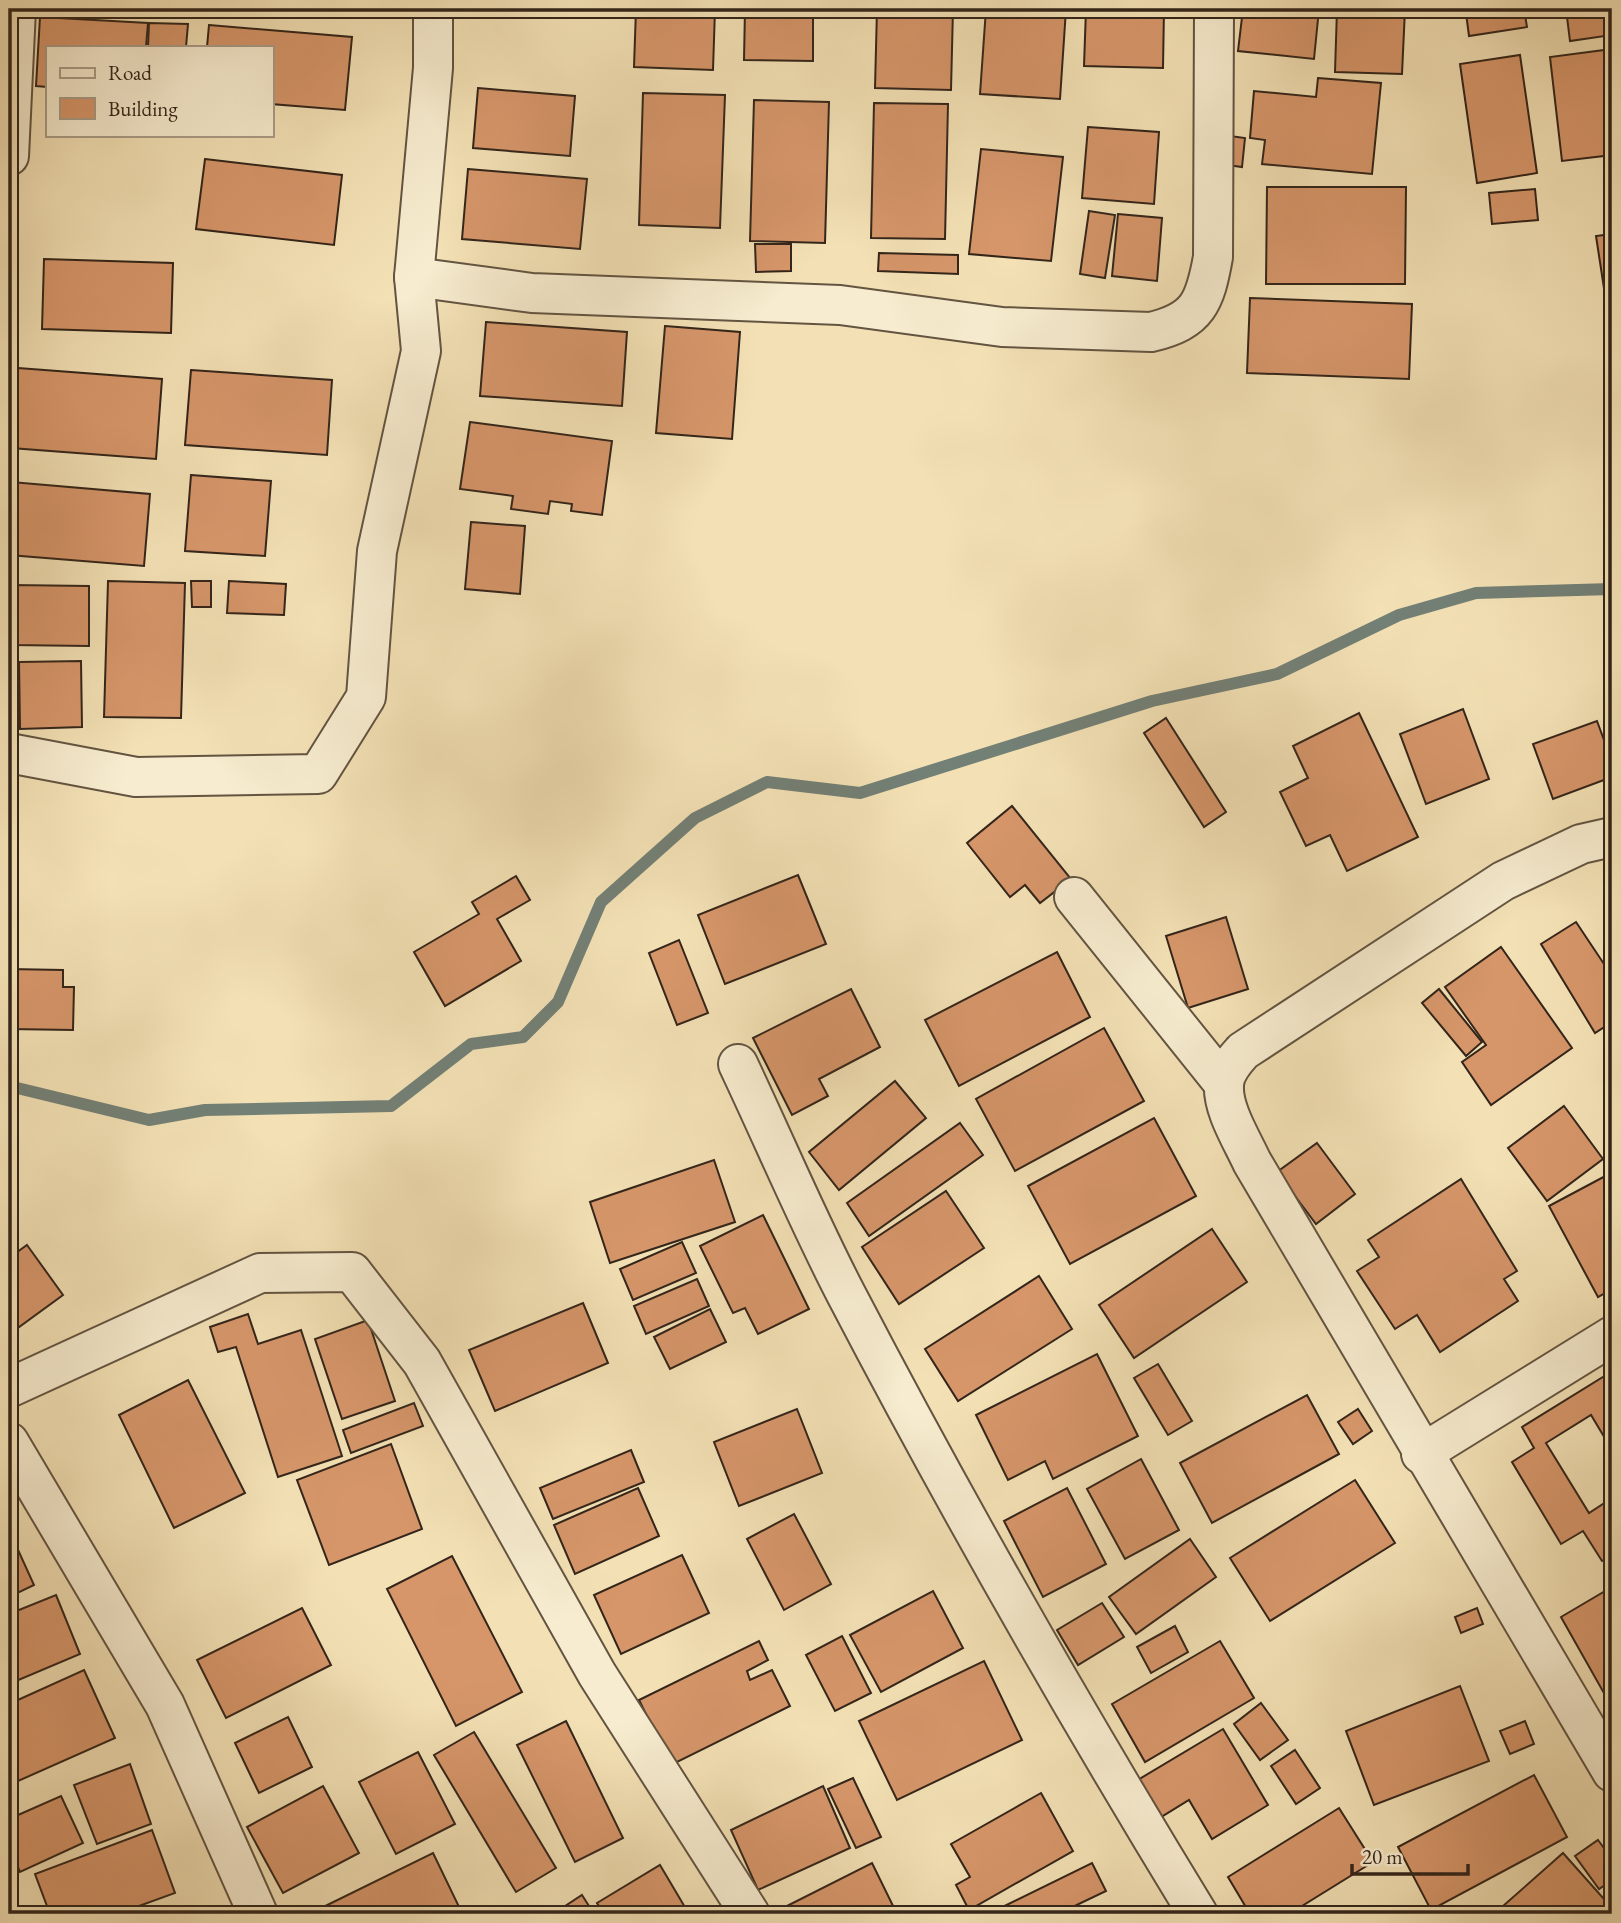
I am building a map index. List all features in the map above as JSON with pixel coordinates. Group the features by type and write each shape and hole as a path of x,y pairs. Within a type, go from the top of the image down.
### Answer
{"street":[{"path":"9,156 16,9"},
{"path":"9,753 136,777 318,774 366,697 377,551 421,351 415,277 433,68 433,9"},
{"path":"415,277 532,293 839,305 1002,327 1151,332 1173,327 1191,316 1200,304 1207,289 1213,257 1214,9"},
{"path":"1224,1084 1230,1067 1243,1051 1503,881 1581,844 1612,837"},
{"path":"1074,897 1224,1084 1230,1111 1252,1162 1421,1454 1612,1772"},
{"path":"738,1064 851,1303 1014,1603 1102,1757 1198,1914"},
{"path":"9,1388 260,1273 352,1272 422,1362 597,1674 750,1914"},
{"path":"1421,1454 1612,1336"},
{"path":"9,1442 165,1705 258,1914"}],"building":[{"path":"636,9 715,9 713,70 634,67"},
{"path":"745,9 813,9 813,61 744,60"},
{"path":"877,9 953,9 951,90 875,88"},
{"path":"986,9 1066,9 1060,99 980,94"},
{"path":"1086,9 1164,9 1163,68 1084,66"},
{"path":"1243,9 1319,9 1314,59 1238,51"},
{"path":"1337,9 1405,9 1402,74 1335,72"},
{"path":"1441,9 1524,9 1527,27 1469,36 1466,13 1442,17"},
{"path":"1566,9 1612,9 1612,35 1570,41"},
{"path":"40,17 148,23 146,46 46,46 46,87 36,86"},
{"path":"149,23 188,24 186,46 148,46"},
{"path":"209,25 352,37 345,110 273,104 273,46 207,46"},
{"path":"1612,49 1612,155 1562,161 1550,57"},
{"path":"1520,55 1537,173 1477,183 1460,64"},
{"path":"1318,78 1381,83 1372,174 1262,164 1265,140 1250,138 1254,91 1316,97"},
{"path":"478,88 575,96 570,156 473,148"},
{"path":"643,93 725,95 720,228 639,225"},
{"path":"754,100 829,102 825,243 750,241"},
{"path":"874,103 948,104 945,239 871,238"},
{"path":"1088,127 1159,132 1154,204 1082,198"},
{"path":"1230,136 1245,138 1242,167 1227,165"},
{"path":"981,149 1063,157 1051,261 969,254"},
{"path":"205,159 342,175 334,245 196,229"},
{"path":"468,169 587,179 580,249 462,239"},
{"path":"1267,187 1406,187 1405,284 1266,284"},
{"path":"1535,189 1538,220 1492,224 1489,193"},
{"path":"1089,211 1115,215 1105,278 1080,274"},
{"path":"1118,214 1162,218 1157,281 1112,276"},
{"path":"1612,234 1612,307 1607,308 1596,236"},
{"path":"755,244 791,244 791,271 756,272"},
{"path":"879,253 958,255 958,274 878,271"},
{"path":"44,259 173,263 171,333 42,329"},
{"path":"1250,298 1412,304 1409,379 1247,373"},
{"path":"486,322 627,332 622,406 480,396"},
{"path":"665,326 740,332 732,439 656,433"},
{"path":"18,368 162,379 156,459 11,448"},
{"path":"191,370 332,380 327,455 185,445"},
{"path":"470,422 612,441 602,515 571,511 572,504 550,501 548,514 511,509 513,496 460,489"},
{"path":"191,475 271,481 265,556 185,551"},
{"path":"11,482 150,494 144,566 9,555"},
{"path":"471,522 525,526 520,594 465,589"},
{"path":"108,581 185,583 181,718 104,717"},
{"path":"191,581 211,581 211,607 192,607"},
{"path":"229,581 286,584 284,615 227,613"},
{"path":"12,585 89,586 89,646 11,645"},
{"path":"81,661 82,727 20,729 19,662"},
{"path":"1463,709 1489,779 1426,804 1400,734"},
{"path":"1359,713 1418,837 1347,871 1330,835 1306,846 1280,792 1308,778 1293,746"},
{"path":"1166,718 1226,812 1204,827 1144,733"},
{"path":"1597,721 1612,762 1612,777 1553,799 1533,744"},
{"path":"1012,806 1071,879 1040,903 1025,885 1010,897 967,843"},
{"path":"798,875 826,944 725,984 698,915"},
{"path":"516,876 530,900 497,919 521,961 445,1006 414,952 479,914 472,902"},
{"path":"1226,917 1248,989 1188,1008 1166,936"},
{"path":"1576,922 1612,976 1612,1022 1595,1033 1541,944"},
{"path":"679,940 708,1013 677,1025 649,953"},
{"path":"1501,947 1572,1048 1491,1105 1462,1062 1486,1045 1445,987"},
{"path":"1057,952 1090,1017 959,1086 925,1020"},
{"path":"9,969 63,970 63,987 74,987 73,1030 9,1029"},
{"path":"851,989 880,1047 819,1079 828,1096 792,1115 753,1038"},
{"path":"1439,989 1482,1042 1466,1056 1422,1003"},
{"path":"1104,1028 1144,1101 1015,1171 976,1099"},
{"path":"895,1081 926,1118 839,1190 809,1152"},
{"path":"1564,1106 1603,1159 1547,1201 1508,1148"},
{"path":"1154,1118 1196,1196 1070,1264 1028,1186"},
{"path":"960,1123 983,1155 869,1236 847,1203"},
{"path":"1317,1143 1355,1194 1316,1224 1277,1172"},
{"path":"714,1160 735,1222 610,1263 590,1202"},
{"path":"1611,1173 1612,1289 1598,1297 1549,1206"},
{"path":"1461,1179 1517,1271 1504,1279 1518,1301 1440,1352 1417,1315 1395,1329 1357,1271 1379,1257 1368,1240"},
{"path":"946,1191 984,1248 899,1304 862,1247"},
{"path":"763,1215 809,1309 758,1334 745,1308 733,1313 700,1246"},
{"path":"1212,1229 1247,1282 1134,1358 1099,1305"},
{"path":"682,1242 696,1273 633,1300 620,1269"},
{"path":"27,1245 63,1295 15,1330 9,1321 9,1258"},
{"path":"1039,1276 1072,1329 958,1401 925,1349"},
{"path":"697,1279 709,1306 646,1334 634,1306"},
{"path":"583,1303 608,1363 495,1411 469,1350"},
{"path":"710,1309 726,1342 670,1369 654,1337"},
{"path":"248,1314 258,1344 301,1330 342,1456 278,1477 236,1347 218,1352 210,1327"},
{"path":"368,1320 395,1401 342,1419 315,1339"},
{"path":"9,1344 20,1364 9,1371"},
{"path":"1097,1354 1138,1436 1053,1479 1045,1461 1008,1480 976,1415"},
{"path":"1158,1364 1192,1421 1168,1435 1134,1378"},
{"path":"1611,1372 1612,1450 1591,1415 1546,1443 1589,1513 1612,1498 1612,1555 1602,1561 1583,1531 1561,1544 1512,1462 1534,1448 1522,1427"},
{"path":"188,1380 245,1493 174,1528 119,1415"},
{"path":"1307,1395 1339,1454 1212,1523 1180,1463"},
{"path":"414,1403 423,1426 351,1453 343,1430"},
{"path":"797,1409 822,1473 739,1506 714,1442"},
{"path":"1358,1409 1372,1431 1353,1444 1338,1422"},
{"path":"391,1444 422,1529 329,1565 297,1480"},
{"path":"631,1450 644,1482 553,1519 540,1488"},
{"path":"1141,1459 1179,1530 1125,1559 1087,1489"},
{"path":"1355,1480 1395,1543 1270,1621 1230,1558"},
{"path":"638,1488 659,1536 575,1574 554,1525"},
{"path":"1067,1488 1106,1564 1043,1597 1004,1521"},
{"path":"794,1514 831,1584 784,1610 747,1539"},
{"path":"9,1530 34,1585 9,1597"},
{"path":"1190,1539 1216,1577 1136,1634 1109,1597"},
{"path":"682,1555 709,1613 621,1654 594,1595"},
{"path":"452,1556 522,1692 456,1726 387,1589"},
{"path":"1612,1587 1612,1691 1605,1695 1561,1617"},
{"path":"933,1591 963,1648 881,1692 850,1635"},
{"path":"56,1595 80,1654 9,1684 9,1614"},
{"path":"1102,1603 1124,1637 1078,1665 1057,1630"},
{"path":"302,1608 331,1665 226,1718 197,1660"},
{"path":"1477,1608 1483,1624 1461,1633 1455,1617"},
{"path":"1175,1626 1188,1652 1151,1673 1137,1647"},
{"path":"842,1636 871,1693 835,1711 806,1655"},
{"path":"759,1641 768,1660 747,1671 750,1680 772,1670 790,1706 671,1765 639,1700"},
{"path":"1220,1641 1254,1698 1145,1762 1112,1704"},
{"path":"984,1661 1022,1740 897,1800 859,1721"},
{"path":"84,1670 115,1738 9,1785 9,1704"},
{"path":"1460,1686 1489,1761 1374,1805 1346,1731"},
{"path":"1261,1703 1288,1740 1260,1760 1234,1724"},
{"path":"288,1717 312,1767 259,1793 235,1743"},
{"path":"566,1721 623,1838 575,1862 517,1745"},
{"path":"1525,1721 1534,1744 1510,1754 1500,1731"},
{"path":"1223,1729 1268,1805 1212,1839 1189,1800 1153,1822 1131,1784"},
{"path":"474,1732 556,1868 516,1892 434,1755"},
{"path":"1295,1750 1320,1788 1296,1804 1271,1766"},
{"path":"418,1752 455,1824 396,1854 359,1782"},
{"path":"130,1764 151,1824 97,1844 74,1785"},
{"path":"1534,1775 1567,1837 1431,1910 1398,1847"},
{"path":"853,1778 881,1837 856,1848 828,1789"},
{"path":"323,1786 359,1853 283,1893 247,1827"},
{"path":"823,1786 850,1848 758,1890 731,1830"},
{"path":"1041,1793 1073,1851 969,1910 956,1885 970,1877 951,1844"},
{"path":"61,1796 83,1843 20,1872 9,1847 9,1819"},
{"path":"1339,1808 1373,1862 1289,1914 1250,1914 1228,1877"},
{"path":"152,1830 175,1893 117,1914 50,1914 35,1874"},
{"path":"1598,1840 1612,1859 1612,1880 1599,1889 1575,1856"},
{"path":"433,1853 462,1913 309,1914"},
{"path":"1563,1853 1612,1908 1610,1914 1494,1914"},
{"path":"872,1863 897,1914 784,1914 781,1909"},
{"path":"1092,1863 1106,1891 1058,1914 988,1914"},
{"path":"660,1865 689,1914 604,1914 597,1903"},
{"path":"582,1895 594,1914 553,1914"}],"waterway":[{"path":"9,1086 149,1120 205,1110 391,1106 471,1044 523,1037 558,1002 601,902 695,818 767,782 860,793 1152,701 1277,674 1399,615 1476,593 1612,589"}]}
